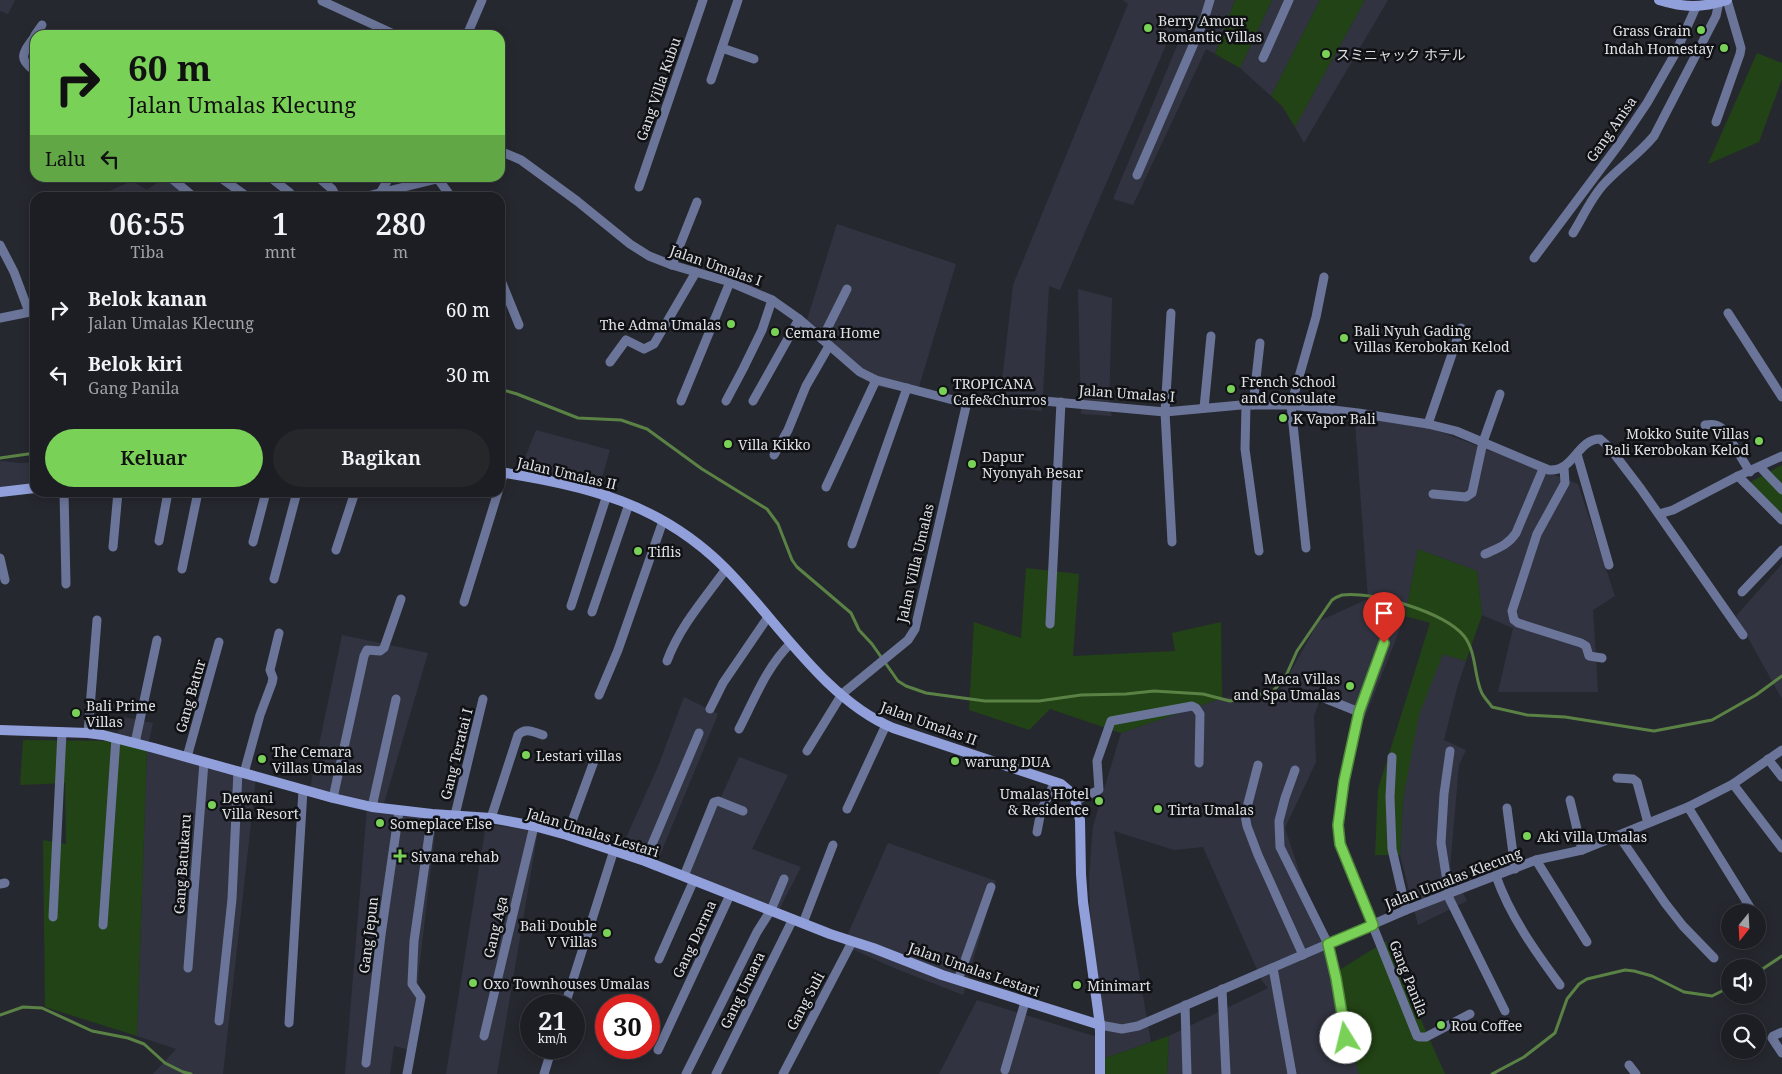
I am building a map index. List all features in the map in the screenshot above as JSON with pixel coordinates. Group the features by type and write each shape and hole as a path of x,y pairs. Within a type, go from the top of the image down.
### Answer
{"street":[{"path":"469,30 482,0"},
{"name":"Gang Villa Kubu","path":"639,187 703,0"},
{"path":"711,80 738,0"},
{"path":"1137,175 1204,20 1210,0"},
{"path":"1263,58 1289,0"},
{"path":"1659,0 1680,6 1696,7 1723,1"},
{"path":"322,1 385,30"},
{"path":"1716,122 1741,48 1723,1"},
{"path":"1573,233 1596,193 1626,162 1643,150 1654,136 1723,1"},
{"name":"Gang Anisa","path":"1534,258 1620,143 1647,103 1675,54 1696,7"},
{"path":"38,30 42,25"},
{"path":"30,43 23,54 23,59 30,68"},
{"path":"722,48 754,59"},
{"name":"Jalan Umalas I","path":"505,152 521,160 648,256 730,282 772,300 799,319 860,372 876,380 967,402 1033,400 1165,412 1250,405 1290,406 1358,413 1428,424 1456,431 1542,469 1556,471 1564,468"},
{"path":"176,182 188,192"},
{"path":"227,182 241,192"},
{"path":"276,182 289,192"},
{"path":"324,182 334,192"},
{"path":"403,192 430,182"},
{"path":"672,265 697,202"},
{"path":"0,245 30,308"},
{"path":"610,362 626,340 644,349 654,344 696,272"},
{"path":"1306,548 1290,406 1316,317 1324,277"},
{"path":"681,401 730,282"},
{"path":"505,290 519,325"},
{"path":"822,339 848,290"},
{"path":"726,401 759,335 772,300"},
{"path":"0,318 30,312"},
{"path":"1171,313 1165,412 1172,542"},
{"path":"1728,313 1782,397"},
{"path":"753,401 799,319"},
{"path":"1428,424 1462,328"},
{"path":"1204,408 1211,336"},
{"path":"1259,551 1245,449 1260,343"},
{"path":"774,455 788,430 806,386 830,346"},
{"path":"826,487 876,380"},
{"path":"852,544 907,388"},
{"path":"1433,494 1470,496 1483,442 1500,394"},
{"name":"Jalan Villa Umalas","path":"807,751 842,694 908,640 915,629 967,402"},
{"path":"1050,624 1061,402"},
{"path":"1705,425 1714,424 1720,426 1725,431 1750,472"},
{"path":"1602,658 1590,656 1586,646 1581,643 1518,624 1512,615 1537,534 1565,483 1564,468 1590,440 1600,439 1604,442 1659,514 1743,635"},
{"path":"1577,454 1609,565"},
{"path":"1659,514 1673,510 1738,476 1782,456"},
{"path":"1760,467 1782,490"},
{"path":"1485,554 1503,546 1516,533 1542,469"},
{"name":"Jalan Umalas II","path":"505,473 558,482 607,495 663,520 705,550 726,569 791,643 842,694 862,711 886,725 1061,784 1071,791 1077,800"},
{"path":"1738,476 1782,520"},
{"path":"0,492 30,489"},
{"path":"571,606 607,495"},
{"path":"64,497 66,584"},
{"path":"113,547 118,497"},
{"path":"159,541 167,497"},
{"path":"182,569 197,497"},
{"path":"252,542 265,497"},
{"path":"274,579 296,497"},
{"path":"336,550 353,497"},
{"path":"464,602 496,497"},
{"path":"592,612 629,504"},
{"path":"599,695 620,643 663,520"},
{"path":"1742,592 1782,550"},
{"path":"0,558 5,580"},
{"path":"667,660 688,620 726,569"},
{"path":"333,798 364,656 367,650 380,651 384,648 401,599"},
{"path":"710,709 723,683 768,617"},
{"path":"88,733 97,620"},
{"path":"219,1021 232,899 241,772 272,683 273,678 270,670 279,633"},
{"path":"135,743 158,640"},
{"name":"Gang Batur","path":"187,757 219,642"},
{"path":"739,729 767,674 782,651 791,643"},
{"name":"Gang Panila","path":"1384,643 1359,712 1344,781 1338,834 1343,852 1418,1036 1426,1036 1470,1014"},
{"path":"1319,696 1359,712"},
{"path":"372,807 396,699"},
{"name":"Gang Teratai I","path":"455,816 483,699"},
{"path":"1100,1074 1100,1026 1083,902 1080,820 1077,800 1100,790 1097,761 1111,721 1192,706 1200,714 1198,763"},
{"path":"847,809 886,725"},
{"name":"Jalan Umalas Lestari","path":"0,730 88,733 116,738 303,790 372,807 491,818 534,826 614,850 852,942 958,980 1100,1026"},
{"path":"491,818 518,736 526,730 543,735"},
{"path":"53,917 62,732"},
{"path":"645,861 698,733"},
{"path":"103,926 116,738"},
{"name":"Jalan Umalas Klecung","path":"1100,1026 1122,1029 1138,1026 1406,910 1536,860 1582,850 1619,836 1688,807 1733,784 1782,750"},
{"path":"1450,751 1441,837 1448,894 1505,1012"},
{"path":"567,835 598,753"},
{"path":"1392,757 1390,797 1392,849 1406,910"},
{"path":"1768,759 1782,778"},
{"name":"Gang Batukaru","path":"188,968 204,762"},
{"path":"1258,765 1245,814 1247,826 1302,955"},
{"path":"1295,770 1284,798 1279,822 1280,847 1328,944 1336,978 1348,1054"},
{"path":"1617,778 1633,779 1636,782 1648,823"},
{"path":"1037,832 1041,811 1055,782"},
{"path":"1733,784 1782,848"},
{"path":"289,1023 303,790"},
{"path":"1570,800 1582,850"},
{"path":"658,959 689,878 714,802 718,801 743,811"},
{"path":"1688,807 1748,904"},
{"path":"1507,808 1515,869"},
{"name":"Gang Jepun","path":"366,1063 381,936 399,811"},
{"path":"407,1074 421,996 412,984 414,941 432,814"},
{"name":"Gang Aga","path":"484,1036 534,826"},
{"path":"1619,836 1683,926 1714,958"},
{"path":"804,923 833,845"},
{"path":"569,994 614,850"},
{"path":"1536,860 1587,942"},
{"path":"1496,876 1509,908 1560,985"},
{"path":"686,1074 757,932 771,910 784,879"},
{"path":"958,980 991,887"},
{"name":"Gang Darma","path":"660,1046 730,895"},
{"name":"Gang Umara","path":"716,1074 793,919"},
{"name":"Gang Suli","path":"783,1074 852,942"},
{"path":"1273,968 1292,1074"},
{"path":"1222,989 1226,1074"},
{"path":"1005,1070 1026,1002"},
{"path":"1185,1005 1188,1074"},
{"path":"1782,1032 1773,1036 1772,1040 1782,1053"},
{"path":"544,1074 549,1059"},
{"path":"1629,1065 1636,1074"}],"shaded area":[{"path":"0,0 15,0 8,14 0,11"},
{"path":"1123,0 1235,0 1215,54 1206,49 1133,205 1113,199 1182,34 1173,29 1060,290 1049,286 1042,411 999,407 1013,285 1128,4"},
{"path":"1272,0 1320,0 1271,96 1240,68"},
{"path":"1365,0 1388,0 1304,143 1295,127"},
{"path":"130,182 134,182 147,190 158,182 173,182 186,192 107,192"},
{"path":"837,224 956,264 917,393 875,386 805,326"},
{"path":"1078,289 1112,298 1109,407 1112,416 1081,414"},
{"path":"1363,417 1433,429 1578,484 1615,596 1593,610 1598,692 1498,692 1513,628 1482,615 1477,571 1418,549 1405,616 1364,720 1321,697 1314,716 1316,762 1285,828 1333,974 1359,1074 1167,1074 1169,1036 1268,988 1262,981 1203,847 1174,850 1114,831 1151,1042 1099,1060 1103,1074 939,1074 977,1000 1097,1037 1094,1031 1089,878 1093,826 1121,733 1222,698 1278,694 1319,621 1368,599 1355,422"},
{"path":"536,430 610,450 597,495 517,478"},
{"path":"0,461 30,462 30,493 0,494"},
{"path":"1782,564 1782,699 1736,616"},
{"path":"342,635 428,653 383,807 437,817 419,970 414,1051 394,1046 390,1074 345,1074 367,808 355,809 309,793"},
{"path":"1443,654 1466,661 1444,740 1466,750 1459,765 1450,868 1467,901 1418,925 1400,855 1403,799 1418,715"},
{"path":"684,697 718,714 656,865 655,872 621,849 659,764"},
{"path":"123,717 153,723 147,749 115,741"},
{"path":"147,749 256,778 223,1074 153,1074 176,1049 137,1036"},
{"path":"739,757 788,775 752,849 801,867 777,914 683,882"},
{"path":"486,824 538,831 497,1074 446,1074"},
{"path":"888,843 996,881 963,995 894,968 843,945"}],"green space":[{"path":"1235,0 1272,0 1240,68 1215,54"},
{"path":"1320,0 1365,0 1295,127 1282,106 1271,96"},
{"path":"1757,53 1782,63 1782,79 1759,142 1708,164"},
{"path":"1782,465 1782,517 1747,484"},
{"path":"1418,549 1477,571 1482,615 1466,661 1443,654 1419,715 1403,799 1400,855 1375,855 1378,789 1430,623 1405,616"},
{"path":"1026,568 1079,574 1073,656 1175,651 1172,633 1221,622 1222,698 1121,733 1050,709 1029,730 969,710 974,622 1021,638"},
{"path":"23,740 115,741 147,749 137,1036 45,1007 43,840 66,844 65,783 20,785"},
{"path":"1386,941 1445,1074 1359,1074 1333,974"},
{"path":"1169,1036 1167,1074 1103,1074 1099,1060"}],"waterway":[{"path":"505,390 578,418 621,420 647,429 702,469 767,509 778,524 792,560 797,567 851,613 859,630 872,644 898,681 926,693 985,701 1039,701 1081,695 1154,691 1203,694 1230,701 1273,691 1285,678 1297,651 1332,600 1342,595 1371,596 1407,605 1425,611 1454,627 1468,642 1481,691 1492,707 1527,715 1565,717 1654,731 1712,720 1756,695 1782,676"},
{"path":"0,458 30,454"},
{"path":"1766,967 1782,956"},
{"path":"1492,1074 1524,1057 1555,1033 1567,999 1579,984 1587,979 1625,970 1652,976 1684,992 1712,996 1721,992"},
{"path":"0,1015 23,1007 42,1008 92,1031 128,1038 144,1044 165,1063 191,1074"}],"place":[{"name":"Berry Amour Romantic Villas","path":"1148,28"},
{"name":"Grass Grain","path":"1701,30"},
{"name":"Indah Homestay","path":"1724,48"},
{"name":"スミニャック ホテル","path":"1326,54"},
{"name":"The Adma Umalas","path":"731,324"},
{"name":"Cemara Home","path":"775,332"},
{"name":"Bali Nyuh Gading Villas Kerobokan Kelod","path":"1344,338"},
{"name":"French School and Consulate","path":"1231,389"},
{"name":"TROPICANA Cafe&Churros","path":"943,391"},
{"name":"K Vapor Bali","path":"1283,418"},
{"name":"Mokko Suite Villas Bali Kerobokan Kelod","path":"1759,441"},
{"name":"Villa Kikko","path":"728,444"},
{"name":"Dapur Nyonyah Besar","path":"972,464"},
{"name":"Tiflis","path":"638,551"},
{"name":"Maca Villas and Spa Umalas","path":"1350,686"},
{"name":"Bali Prime Villas","path":"76,713"},
{"name":"Lestari villas","path":"526,755"},
{"name":"The Cemara Villas Umalas","path":"262,759"},
{"name":"warung DUA","path":"955,761"},
{"name":"Umalas Hotel & Residence","path":"1099,801"},
{"name":"Dewani Villa Resort","path":"212,805"},
{"name":"Tirta Umalas","path":"1158,809"},
{"name":"Someplace Else","path":"380,823"},
{"name":"Aki Villa Umalas","path":"1527,836"},
{"name":"Sivana rehab","path":"400,856"},
{"name":"Bali Double V Villas","path":"607,933"},
{"name":"Oxo Townhouses Umalas","path":"473,983"},
{"name":"Minimart","path":"1077,985"},
{"name":"Rou Coffee","path":"1441,1025"}],"route":[{"path":"1346,1038 1328,944 1373,925 1340,844 1338,825 1344,781 1359,712 1384,643"}]}
